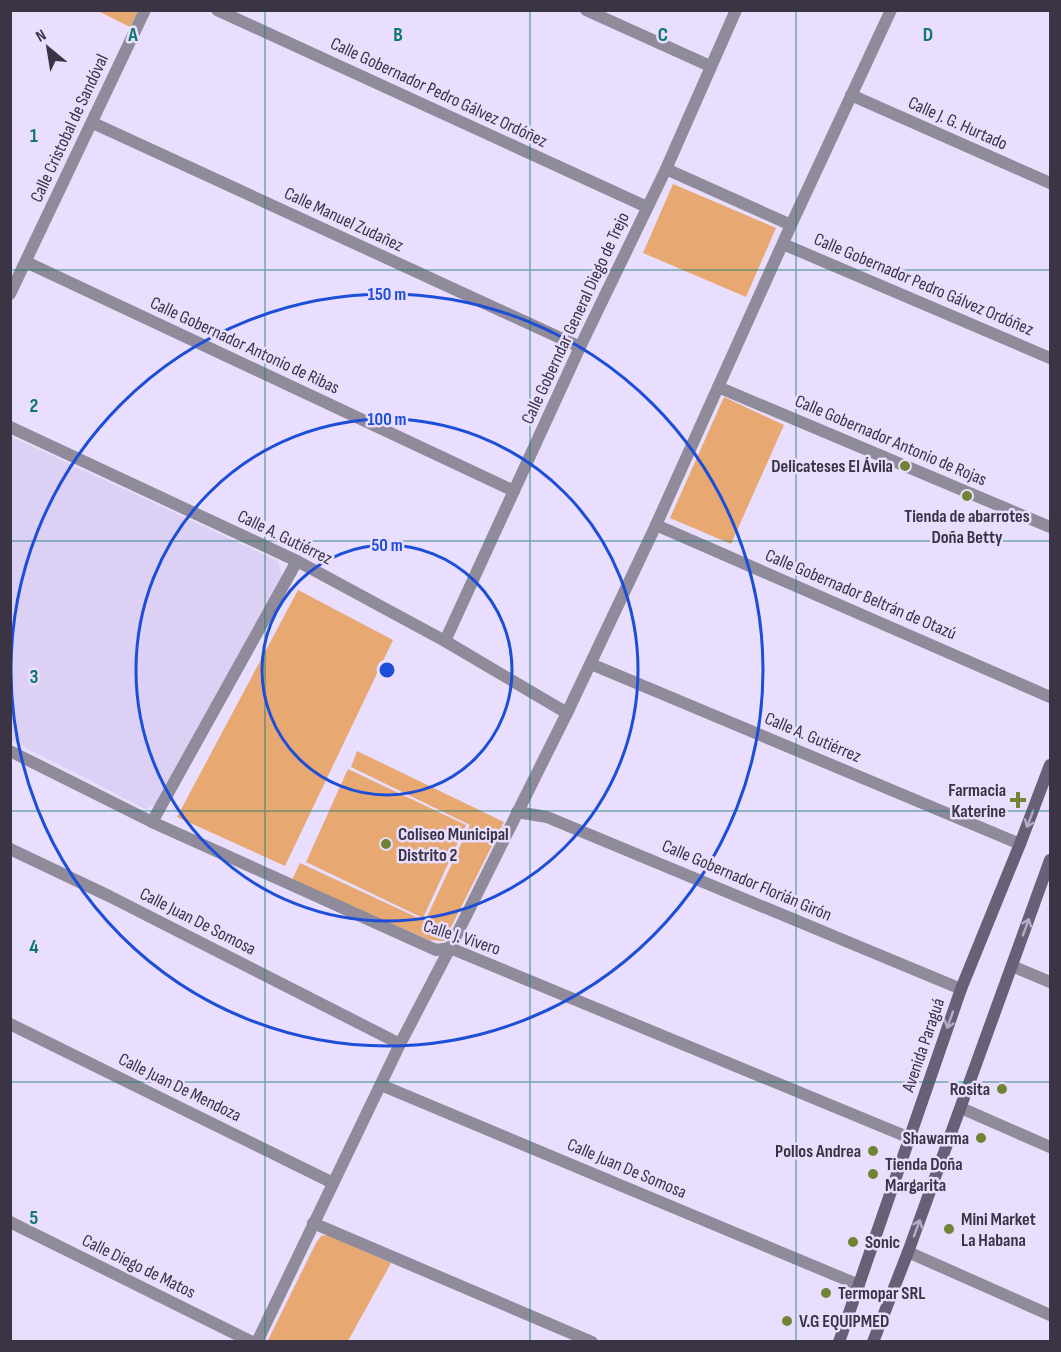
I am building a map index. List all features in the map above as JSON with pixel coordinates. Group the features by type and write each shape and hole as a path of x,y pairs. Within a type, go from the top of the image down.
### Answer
{"main road":[{"name":"Avenida Paraguá","path":"839,1341 961,989 1050,765"},
{"path":"873,1341 961,1108 1050,860"}],"street":[{"name":"Calle Cristobal de Sandóval","path":"10,294 145,10"},
{"name":"Calle Gobernador Pedro Gálvez Ordóñez","path":"217,10 647,207"},
{"path":"586,10 710,66"},
{"name":"Calle Goberndar General Diego de Trejo","path":"445,641 580,347 666,169 736,10"},
{"path":"257,1341 400,1044 591,664 891,10"},
{"name":"Calle J. G. Hurtado","path":"851,95 1050,183"},
{"name":"Calle Manuel Zudañez","path":"93,123 580,347"},
{"path":"666,169 791,225"},
{"name":"Calle Gobernador Pedro Gálvez Ordóñez","path":"783,244 1050,358"},
{"name":"Calle Gobernador Antonio de Ribas","path":"26,262 514,491"},
{"name":"Calle Gobernador Antonio de Rojas","path":"718,387 1050,526"},
{"name":"Calle A. Gutiérrez","path":"10,427 297,561 445,641 567,713"},
{"name":"Calle Gobernador Beltrán de Otazú","path":"656,525 1050,697"},
{"path":"152,822 297,561"},
{"name":"Calle A. Gutiérrez","path":"591,664 1020,844"},
{"name":"Calle J. Vivero","path":"10,751 152,822 436,950 450,948 910,1138"},
{"name":"Calle Gobernador Florián Girón","path":"517,812 547,817 961,989"},
{"name":"Calle Juan De Somosa","path":"10,849 109,896 400,1044"},
{"path":"1012,966 1050,982"},
{"name":"Calle Juan De Mendoza","path":"10,1024 333,1183"},
{"name":"Calle Juan De Somosa","path":"381,1085 859,1285"},
{"path":"961,1108 1050,1147"},
{"name":"Calle Diego de Matos","path":"10,1222 252,1341"},
{"path":"313,1223 592,1341"},
{"path":"908,1252 1050,1315"}],"shaded area":[{"path":"98,11 138,11 130,27"},
{"path":"673,184 776,228 746,297 643,253"},
{"path":"724,397 784,425 731,544 670,518"},
{"path":"10,436 278,561 282,576 158,804 145,809 11,740"},
{"path":"298,590 393,640 285,866 177,817"},
{"path":"357,751 504,822 444,941 429,940 292,880 300,863 425,921 470,825 351,767"},
{"name":"Coliseo Municipal Distrito 2","path":"348,769 466,825 423,918 306,862"},
{"path":"327,1235 391,1263 348,1341 267,1342 316,1243 321,1236"}],"place":[{"name":"Delicateses El Ávila","path":"905,466"},
{"name":"Tienda de abarrotes Doña Betty","path":"967,496"},
{"name":"Farmacia Katerine","path":"1018,800"},
{"name":"Coliseo Municipal Distrito 2","path":"386,844"},
{"name":"Rosita","path":"1002,1089"},
{"name":"Shawarma","path":"981,1138"},
{"name":"Pollos Andrea","path":"873,1151"},
{"name":"Tienda Doña Margarita","path":"873,1174"},
{"name":"Mini Market La Habana","path":"949,1229"},
{"name":"Sonic","path":"853,1242"},
{"name":"Termopar SRL","path":"826,1293"},
{"name":"V.G EQUIPMED","path":"787,1321"}]}
